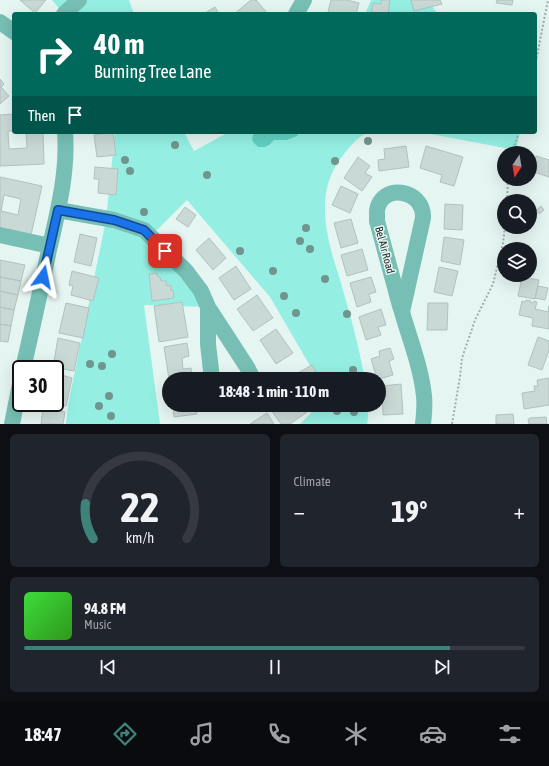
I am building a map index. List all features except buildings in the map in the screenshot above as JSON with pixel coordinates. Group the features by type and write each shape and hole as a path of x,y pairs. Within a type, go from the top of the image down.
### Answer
{"street":[{"path":"66,12 80,0"},
{"path":"297,12 304,0"},
{"path":"0,22 12,31"},
{"path":"25,360 58,210 64,171 66,148 65,134"},
{"name":"Bel Air Road","path":"402,312 424,218 424,211 421,204 407,193 388,194 380,202 377,210 377,221 402,312 417,362 422,382 425,409 423,424"},
{"path":"58,210 114,220 144,230 186,271 200,291 208,307 250,372"},
{"path":"0,235 50,246"},
{"path":"208,307 208,344 211,372"},
{"path":"12,424 14,412"}],"path":[{"path":"537,56 548,0"},
{"path":"514,146 518,134"},
{"path":"452,424 462,358 475,320 493,284 504,234"}],"shaded area":[{"path":"52,0 129,0 133,12 62,12"},
{"path":"371,0 429,0 436,12 366,12"},
{"path":"115,134 185,134 194,151 225,134 364,134 352,144 335,167 329,180 325,208 331,250 353,325 363,372 314,372 270,297 187,200 153,234 208,307 144,305 160,424 66,424 68,405 106,220"},
{"path":"253,134 298,134 287,140 274,140 265,147 258,147 252,139"},
{"path":"431,134 520,134 517,146 497,146"},
{"path":"311,412 368,412 368,418 367,424 300,424"}],"route":[{"path":"43,277 58,210 114,220 144,230 165,251"}]}
